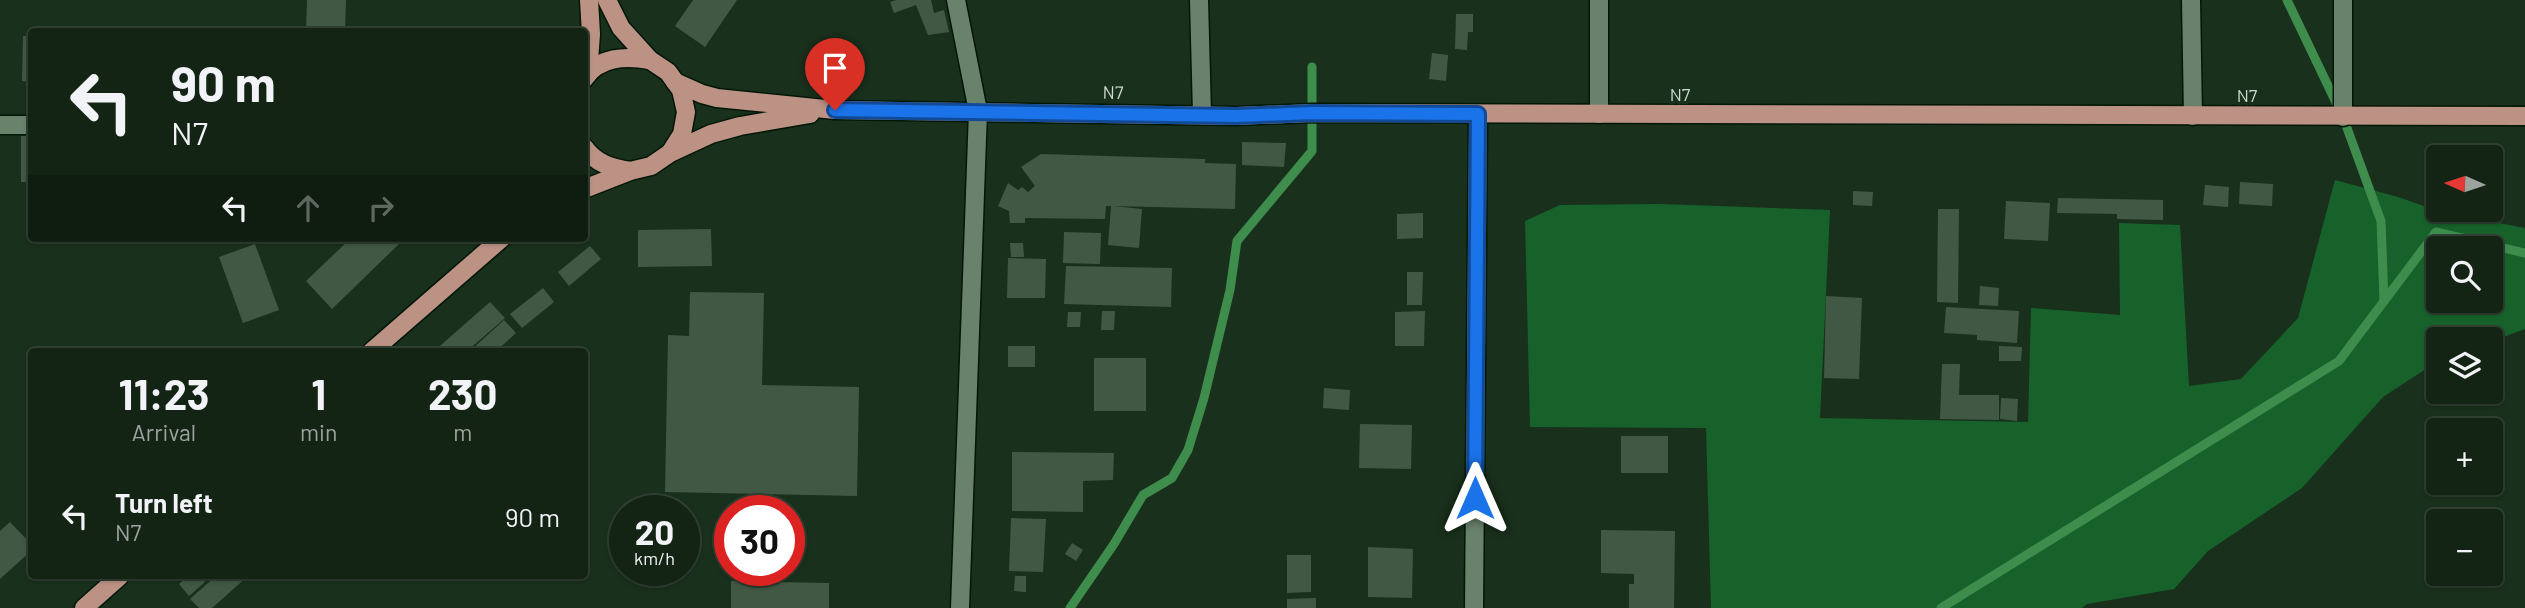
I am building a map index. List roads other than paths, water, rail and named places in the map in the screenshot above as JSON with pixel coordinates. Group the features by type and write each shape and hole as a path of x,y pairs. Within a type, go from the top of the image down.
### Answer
{"main road":[{"path":"588,59 591,34 589,0"},
{"path":"607,0 621,28 650,60 668,72 681,90 686,112 682,135 670,153"},
{"path":"588,74 606,61 628,56 650,60"},
{"path":"675,82 717,98 835,110"},
{"path":"588,187 651,166 670,153 711,134 740,126 835,110"},
{"name":"N7","path":"835,110 1202,114 2525,116"},
{"path":"588,152 608,167 630,171"},
{"path":"377,348 497,242"},
{"path":"84,608 117,579"}],"street":[{"path":"956,0 978,111 960,608"},
{"path":"1199,0 1202,114"},
{"path":"1599,0 1599,114"},
{"path":"2191,0 2193,116"},
{"path":"2343,0 2343,117"},
{"path":"1474,608 1478,114"},
{"path":"0,125 28,125"}],"waterway":[{"path":"2287,0 2343,117 2381,221 2384,301"},
{"path":"1070,608 1114,544 1143,495 1172,478 1188,450 1204,398 1230,290 1237,241 1312,151 1312,67"},
{"path":"1941,608 2339,361 2436,232 2525,253"}]}
